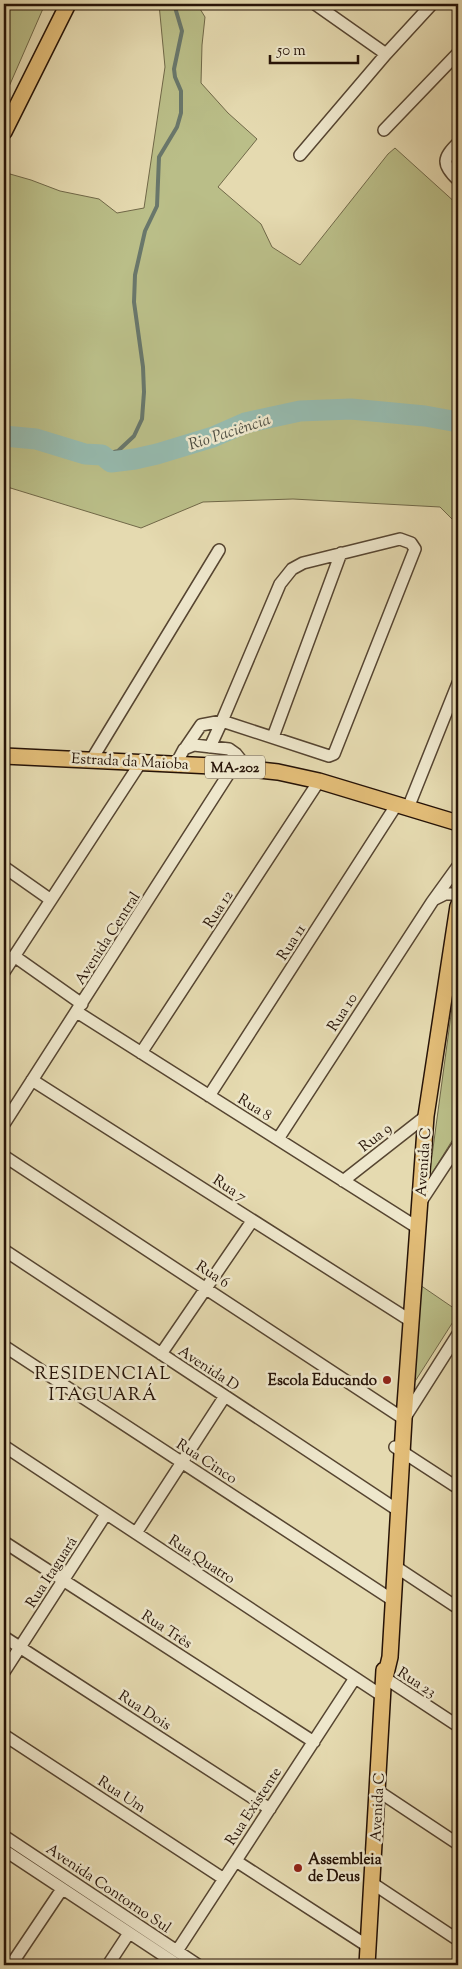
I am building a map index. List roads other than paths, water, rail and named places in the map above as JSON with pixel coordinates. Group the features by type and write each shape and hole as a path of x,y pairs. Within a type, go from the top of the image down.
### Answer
{"main road":[{"path":"6,126 68,4"},
{"path":"38,64 79,4"},
{"name":"Estrada da Maioba","path":"4,756 92,759 278,772 320,781 458,823"},
{"name":"Avenida C","path":"367,1965 385,1678 390,1657 389,1598 398,1449 404,1419 426,1116 458,906"},
{"name":"Avenida C","path":"389,1598 396,1567 395,1508"}],"street":[{"path":"315,4 330,8 386,54"},
{"path":"300,155 386,54 432,4"},
{"path":"384,130 458,53"},
{"path":"458,143 447,155 446,160 448,168 458,180"},
{"path":"176,764 201,725 222,721 330,756 334,754 415,549 411,543 400,539 303,563 292,569 280,584 222,721 210,747"},
{"path":"92,759 219,550"},
{"path":"272,736 341,553"},
{"name":"Rua 11","path":"210,1096 402,806 458,683"},
{"path":"186,747 194,745 232,751 241,768"},
{"path":"8,963 141,762"},
{"name":"Avenida Central","path":"4,1124 241,768"},
{"name":"Rua 12","path":"141,1053 320,781"},
{"name":"Rua 10","path":"278,1139 432,902 458,866"},
{"path":"4,867 51,900"},
{"path":"432,902 445,894 458,894"},
{"name":"Rua 8","path":"8,963 80,1008 141,1053 418,1228"},
{"name":"Rua 7","path":"32,1080 411,1321"},
{"name":"Rua 9","path":"343,1181 426,1116"},
{"path":"420,1205 458,1145"},
{"name":"Rua 6","path":"4,1156 404,1419"},
{"path":"161,1354 252,1221"},
{"name":"Avenida D","path":"4,1250 395,1508"},
{"path":"404,1419 458,1334"},
{"name":"Rua Cinco","path":"4,1346 389,1598"},
{"path":"136,1533 225,1396"},
{"name":"Rua Quatro","path":"4,1446 384,1697"},
{"path":"398,1449 458,1488"},
{"name":"Rua Itaguará","path":"4,1672 106,1514"},
{"name":"Rua Três","path":"4,1542 314,1742"},
{"path":"396,1567 458,1608"},
{"name":"Rua Dois","path":"4,1637 270,1809"},
{"name":"Rua Existente","path":"177,1951 355,1678"},
{"name":"Rua 23","path":"385,1678 458,1726"},
{"name":"Rua Um","path":"4,1735 224,1879"},
{"path":"378,1791 458,1844"},
{"name":"Avenida Contorno Sul","path":"4,1836 198,1965"},
{"name":"Avenida Contorno Sul","path":"4,1850 178,1965"},
{"path":"236,1861 368,1947"},
{"path":"372,1883 458,1940"},
{"path":"11,1965 62,1889"},
{"path":"108,1965 129,1933"}],"waterway":[{"path":"102,455 118,451 134,436 142,419 143,367 134,302 135,275 145,231 157,206 159,157 177,127 181,113 181,91 174,69 182,31 174,4"},
{"name":"Rio Paciência","path":"4,436 36,439 85,454 102,455 111,462 157,454 213,437 245,423 300,411 351,409 425,416 458,422"}],"place":[{"name":"Escola Educando","path":"387,1380"},
{"name":"Assembleia de Deus","path":"298,1868"}],"district":[{"name":"RESIDENCIAL ITAGUARÁ","path":"103,1384"}]}
